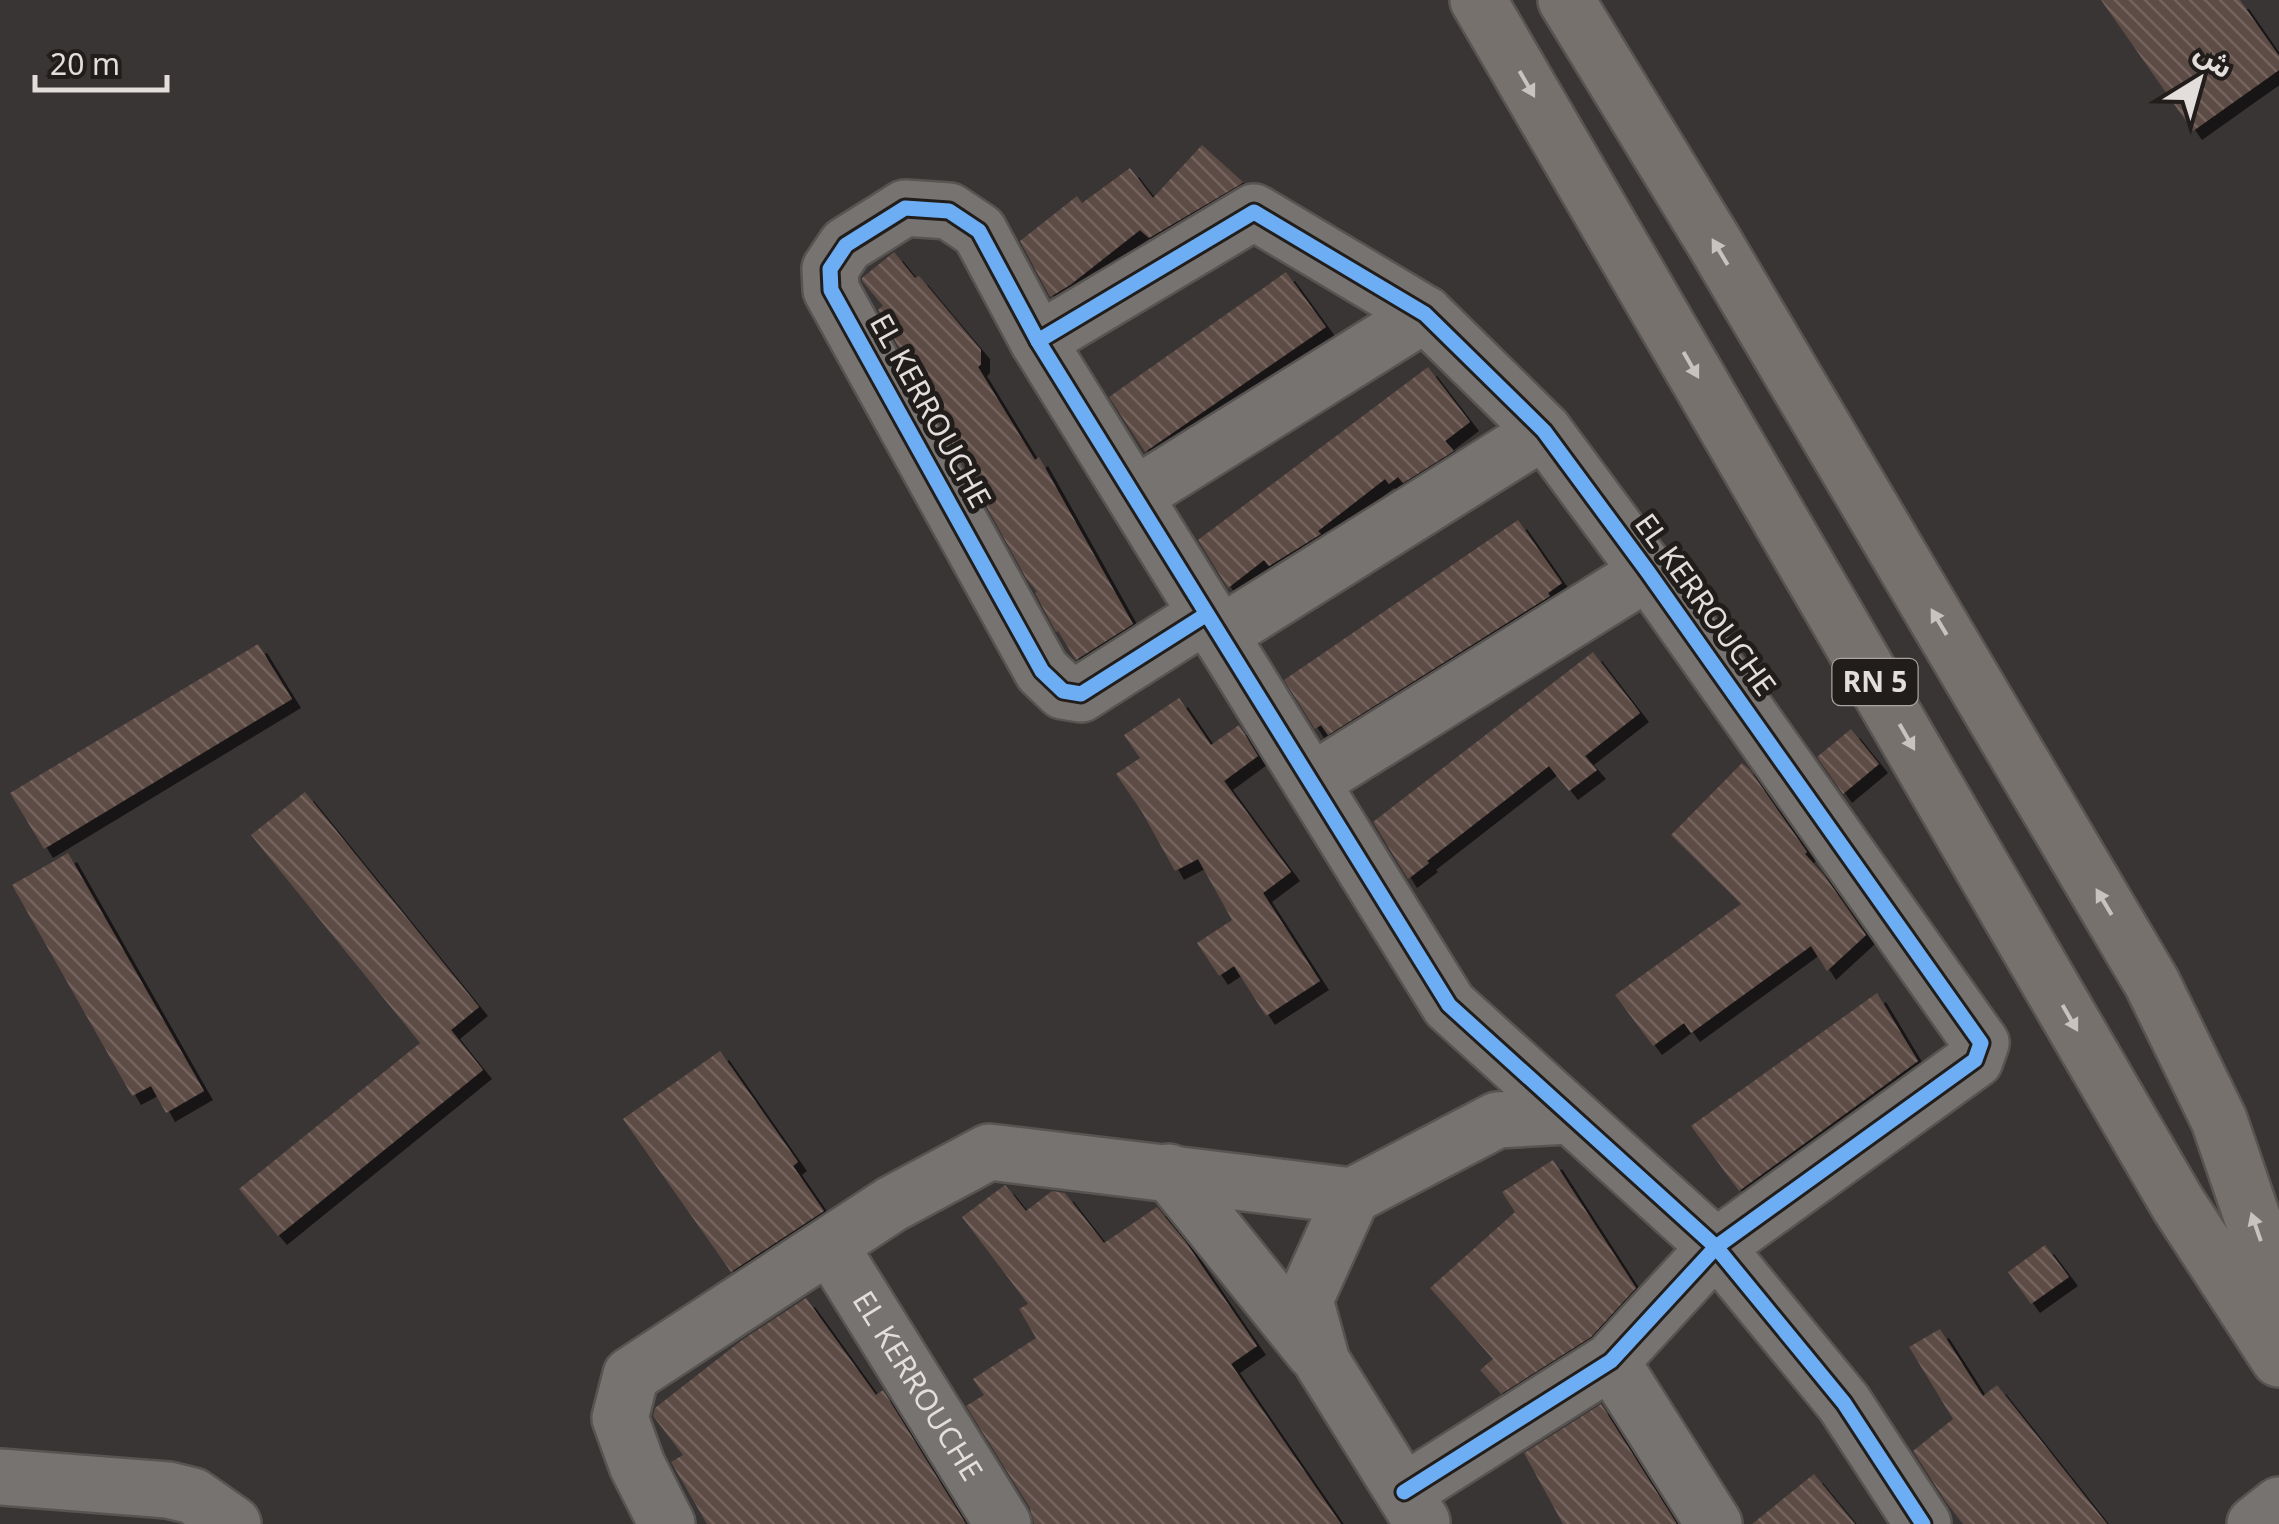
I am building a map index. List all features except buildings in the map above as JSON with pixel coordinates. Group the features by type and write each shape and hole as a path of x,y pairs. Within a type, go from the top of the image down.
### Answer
{"main road":[{"name":"RN 5","path":"1478,0 2178,1204 2279,1359"},
{"name":"RN 5","path":"1566,0 1724,259 2152,983 2219,1120 2263,1250 2279,1322"}],"street":[{"name":"EL KERROUCHE","path":"1213,624 1081,694 1063,691 1042,671 831,290 830,269 846,245 904,208 948,211 978,231 1038,342 1134,496 1449,1005 1716,1247 1844,1403 1923,1524"},
{"name":"EL KERROUCHE","path":"1038,342 1254,212 1426,314 1544,431 1981,1043 1976,1060 1716,1247"},
{"path":"1134,496 1426,314"},
{"path":"1213,624 1544,431"},
{"path":"1311,782 1648,572"},
{"path":"667,1524 637,1464 620,1418 632,1375 892,1204 989,1152 1352,1196 1496,1120 1569,1116"},
{"path":"1170,1172 1322,1362 1414,1508 1611,1361 1716,1247"},
{"path":"1322,1362 1306,1300 1352,1196"},
{"name":"EL KERROUCHE","path":"830,1246 1003,1524"},
{"path":"1611,1361 1714,1524"},
{"path":"0,1477 154,1507 193,1496 233,1524"},
{"path":"2254,1524 2279,1505"}],"cycle path":[{"path":"1207,614 1081,694 1063,691 1042,671 831,290 830,269 846,245 905,208 949,211 979,231 1038,341 1449,1005 1716,1247 1844,1403 1923,1524"},
{"path":"1038,341 1254,212 1425,314 1544,431 1981,1043 1975,1060 1716,1247 1611,1361 1404,1492"}]}
